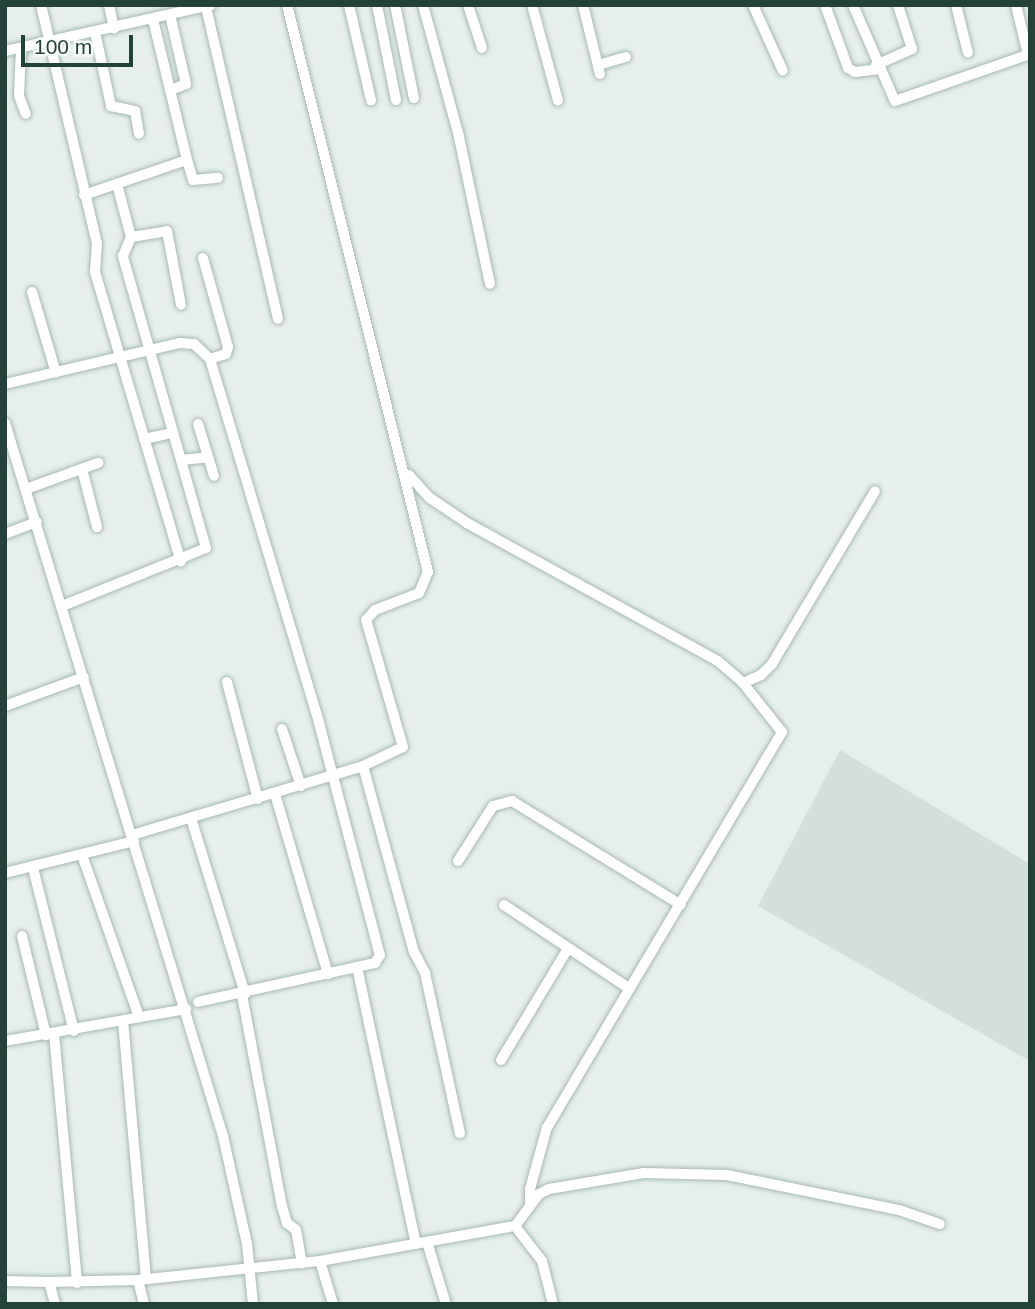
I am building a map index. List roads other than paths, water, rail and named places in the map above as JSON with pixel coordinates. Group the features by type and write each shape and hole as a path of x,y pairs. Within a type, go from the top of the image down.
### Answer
{"street":[{"path":"41,5 98,249 95,272 181,562"},
{"path":"109,5 114,28"},
{"path":"5,873 82,855 191,818 301,786 363,766 403,747 366,617 419,593 428,578 405,469 367,336 287,5"},
{"path":"349,5 371,100"},
{"path":"377,5 396,100"},
{"path":"395,5 414,98"},
{"path":"423,5 459,137 489,284"},
{"path":"468,5 482,48"},
{"path":"532,5 558,102"},
{"path":"583,5 599,70 626,57"},
{"path":"753,5 783,71"},
{"path":"825,5 848,68 855,72 877,67 913,47 898,5"},
{"path":"853,5 877,67 892,98 899,102 1029,55 1016,5"},
{"path":"956,5 968,53"},
{"path":"5,51 209,6 278,319"},
{"path":"170,15 186,84 170,90"},
{"path":"153,19 194,180 218,178"},
{"path":"95,32 110,103 113,108 135,111 139,134"},
{"path":"21,48 19,96 26,114"},
{"path":"85,195 187,160"},
{"path":"62,606 181,562 204,551 207,544 148,352 123,256 131,237 117,184"},
{"path":"131,237 167,231 181,305"},
{"path":"203,258 228,347 226,354 210,359"},
{"path":"32,292 56,373"},
{"path":"5,384 188,342 210,359 332,775 380,955 375,962 243,994 74,1031 5,1041"},
{"path":"5,423 133,838 191,1004 223,1136 250,1267 253,1304"},
{"path":"198,424 214,475"},
{"path":"144,439 172,433"},
{"path":"181,460 208,457"},
{"path":"26,489 98,463"},
{"path":"82,469 97,527"},
{"path":"405,469 430,498 467,523 631,610 718,661 743,683 782,732 543,1135 530,1205"},
{"path":"743,683 761,675 777,656 810,593 876,491"},
{"path":"5,534 37,522"},
{"path":"5,705 84,677"},
{"path":"227,682 258,799"},
{"path":"282,729 301,786"},
{"path":"363,766 414,952 425,973 460,1133"},
{"path":"275,794 328,974"},
{"path":"458,861 493,806 512,801 681,905"},
{"path":"191,818 243,994 282,1206 287,1223 296,1230 302,1263"},
{"path":"82,855 139,1017"},
{"path":"33,868 74,1031"},
{"path":"504,905 567,950 630,989"},
{"path":"22,936 50,1035 77,1283"},
{"path":"501,1060 567,950"},
{"path":"357,967 422,1243 446,1304"},
{"path":"123,1021 144,1304"},
{"path":"5,1280 77,1283 142,1280 320,1261 515,1226 538,1194 560,1185 644,1173 695,1172 852,1200 940,1224"},
{"path":"515,1226 542,1261 553,1304"},
{"path":"320,1261 332,1304"},
{"path":"49,1282 55,1304"}]}
